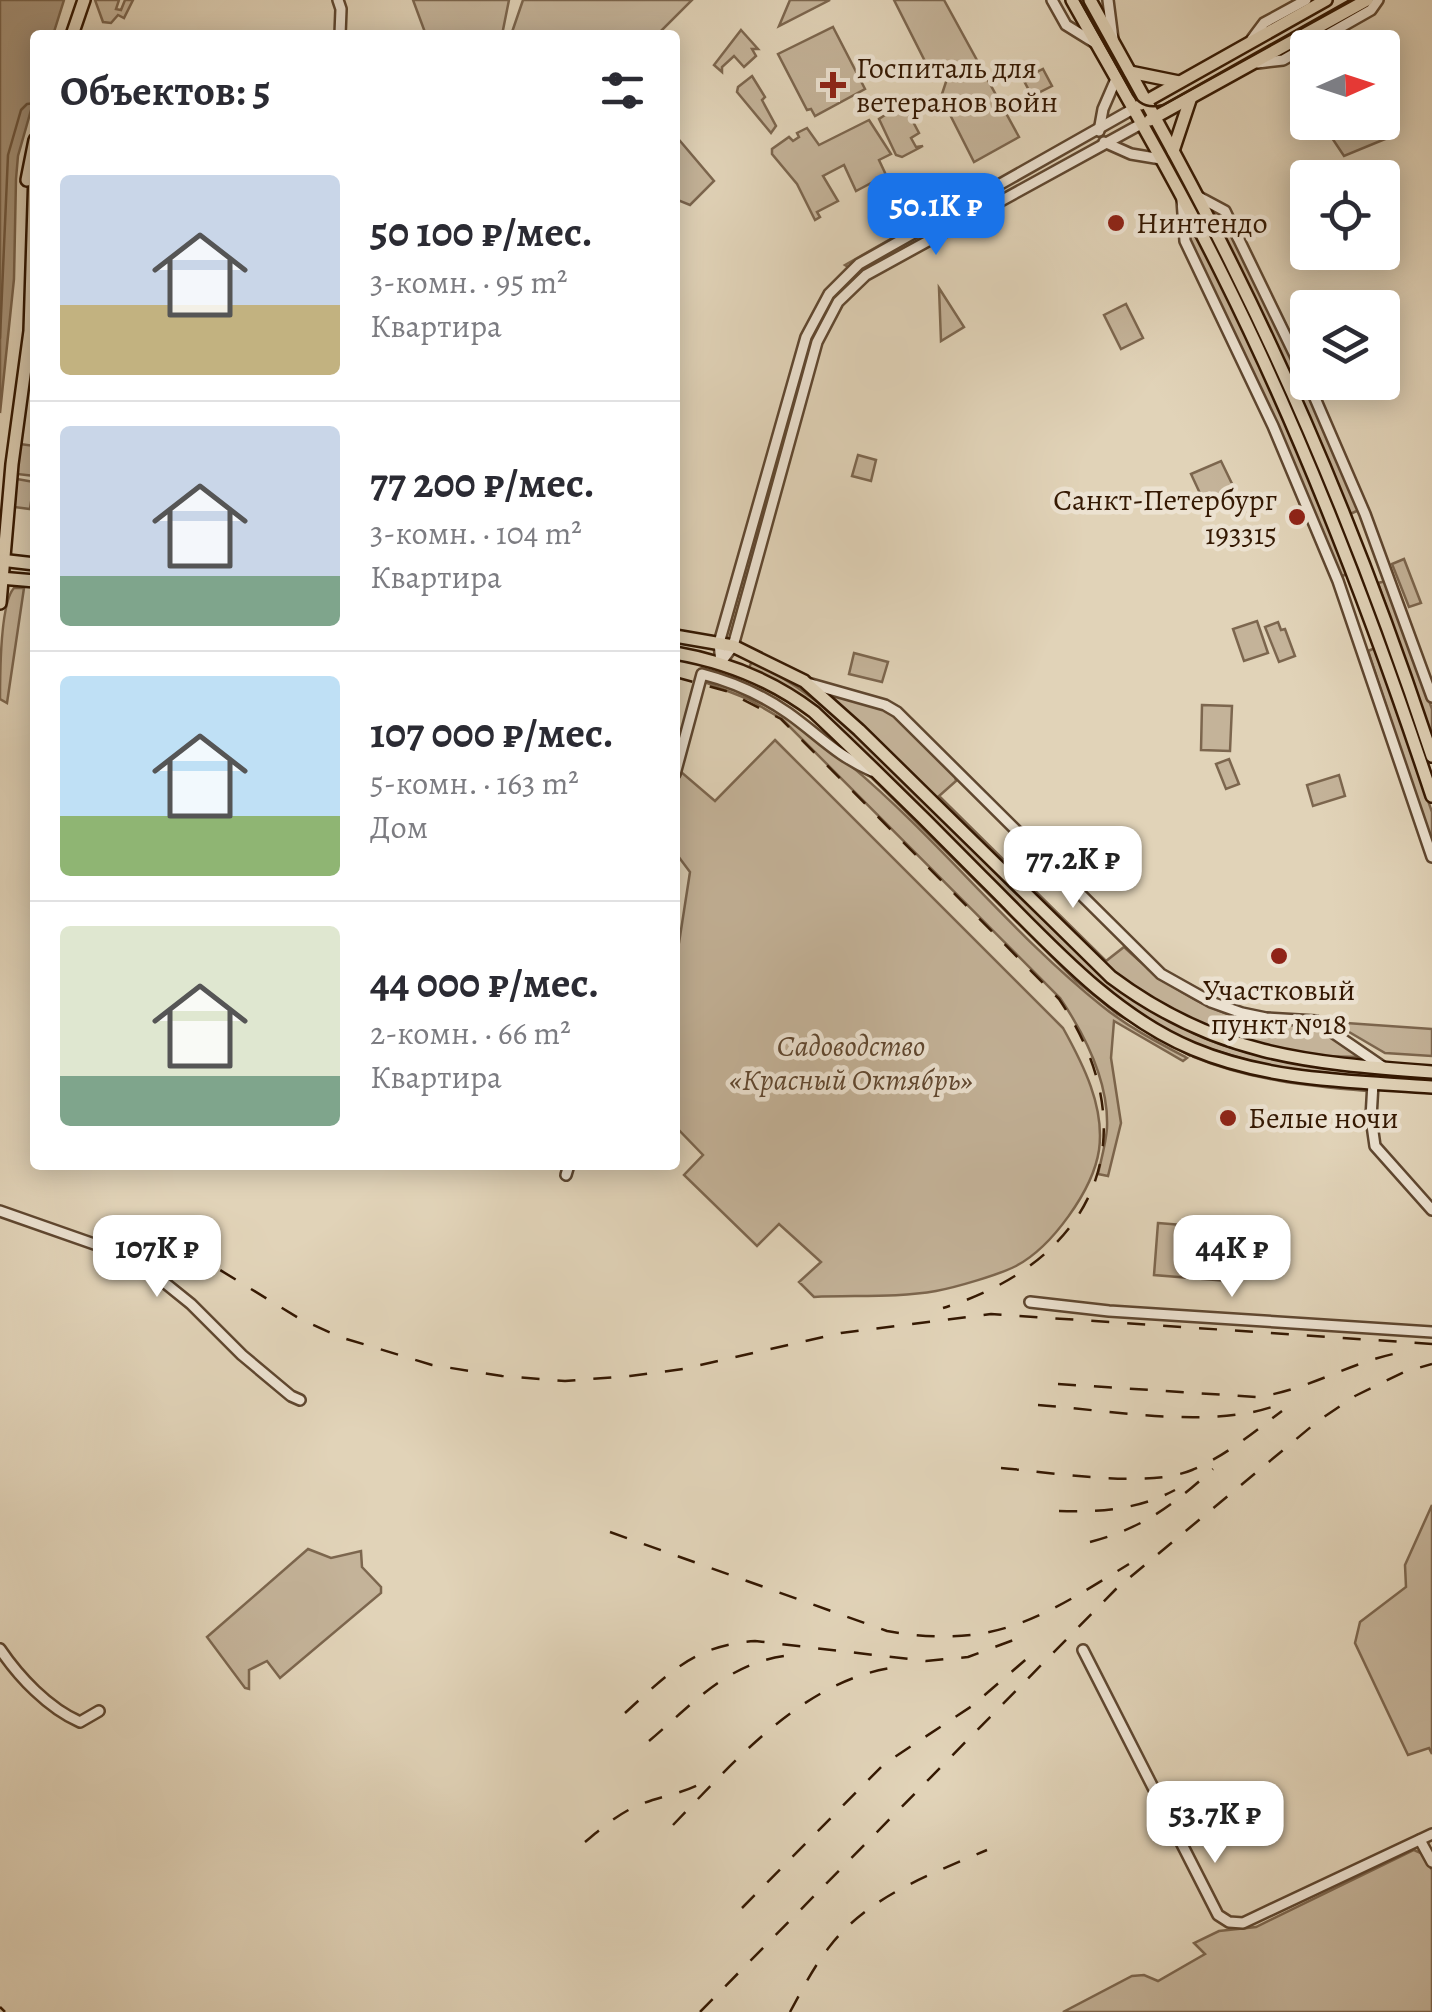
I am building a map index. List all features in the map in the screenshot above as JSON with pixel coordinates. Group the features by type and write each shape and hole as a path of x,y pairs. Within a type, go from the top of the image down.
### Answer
{"main road":[{"path":"71,30 80,0"},
{"path":"1072,0 1182,198 1262,358 1331,516 1432,796"},
{"path":"1090,0 1198,196 1281,369 1343,510 1432,756"},
{"path":"1133,109 1326,0"},
{"path":"1141,124 1367,0"},
{"path":"1130,72 1180,82"},
{"path":"1173,151 1190,100"},
{"path":"0,524 23,331 30,166"},
{"path":"0,603 12,464 30,331"},
{"path":"2,560 30,563"},
{"path":"1,578 30,581"},
{"path":"680,637 733,646 804,680 860,730 1095,962 1140,998 1182,1022 1232,1043 1294,1058 1432,1072"},
{"path":"680,654 721,662 784,690 845,740 1083,976 1148,1025 1193,1049 1249,1068 1283,1075 1432,1087"}],"street":[{"path":"338,0 340,30"},
{"path":"1052,0 1066,25 1096,44"},
{"path":"1108,0 1113,42"},
{"path":"1249,43 1264,23 1306,0"},
{"path":"1255,63 1283,60 1371,10 1378,0"},
{"path":"1100,131 1103,108 1116,79"},
{"path":"721,662 719,642 806,337 829,294 859,264 1133,109"},
{"path":"721,662 733,646 816,342 838,302 866,275 1141,124"},
{"path":"1104,142 1131,154 1160,159"},
{"path":"1198,196 1225,212 1290,345"},
{"path":"1182,198 1185,241 1285,454 1330,561 1432,858"},
{"path":"1316,400 1365,514 1432,697"},
{"path":"680,755 702,674 739,686 776,705 841,757 880,775"},
{"path":"804,680 896,712 1161,974 1211,1002 1242,1013 1316,1021 1386,1068"},
{"path":"831,749 841,750 845,740"},
{"path":"1373,1083 1372,1137 1376,1146 1432,1210"},
{"path":"0,1211 134,1258 191,1304 242,1355 300,1400"},
{"path":"1030,1302 1432,1332"},
{"path":"0,1648 16,1672 68,1716 80,1722 99,1712"},
{"path":"1083,1650 1218,1915 1228,1922 1243,1924 1432,1834"},
{"path":"1420,1840 1432,1862"}],"green space":[{"path":"95,0 119,0 116,9 121,10 125,0 133,0 124,18 118,15 111,23 103,22"},
{"path":"413,0 509,0 503,30 424,30"},
{"path":"523,0 692,0 662,30 513,30"},
{"path":"790,0 830,0 779,26"},
{"path":"894,0 944,0 1019,137 974,162 941,97 949,73 947,70 933,77"},
{"path":"833,27 865,89 815,116 811,109 807,110 778,54"},
{"path":"741,30 758,49 752,49 756,56 744,67 734,56 722,72 714,65"},
{"path":"1043,69 1052,86 1032,96 1023,79"},
{"path":"752,76 776,126 771,133 737,92"},
{"path":"903,103 919,133 911,138 916,147 923,146 902,157 896,155 879,119"},
{"path":"869,120 891,154 879,160 886,175 856,191 844,165 823,176 838,201 817,212 820,217 815,220 797,184 772,149 789,137 793,141 799,137 797,133 807,128 819,145"},
{"path":"1333,140 1383,140 1344,156"},
{"path":"680,141 714,181 690,205 680,201"},
{"path":"980,188 981,191 848,267 845,265"},
{"path":"1209,207 1222,214 1290,355 1290,376"},
{"path":"1187,220 1261,366 1349,573 1340,577 1273,416 1188,238"},
{"path":"939,288 964,327 941,341"},
{"path":"1126,304 1143,338 1121,349 1104,315"},
{"path":"1300,400 1310,400 1359,510 1350,514"},
{"path":"20,444 30,445 30,475 17,474"},
{"path":"858,455 876,460 871,481 852,476"},
{"path":"1221,461 1235,490 1205,504 1191,474"},
{"path":"17,479 30,481 30,509 14,507"},
{"path":"1404,559 1421,603 1409,607 1392,564"},
{"path":"1386,581 1432,709 1432,738 1378,583"},
{"path":"14,588 24,588 7,703 0,699 2,640 6,608"},
{"path":"1257,621 1268,653 1244,661 1233,629"},
{"path":"1278,622 1281,630 1285,629 1295,656 1279,662 1265,627"},
{"path":"1375,648 1432,812 1432,845 1368,651"},
{"path":"854,653 888,662 882,682 849,674"},
{"path":"752,661 794,685 831,713 1067,941 1174,1022 1204,1038 1255,1054 1412,1078 1386,1079 1271,1067 1200,1046 1156,1024 1075,961 839,729 749,668"},
{"path":"712,680 769,708 822,742 918,827 1054,965 1132,1027 1187,1058 1183,1061 1114,1021 1111,1058 1121,1123 1108,1176 1098,1174 1107,1128 1100,1076 1060,998 782,719 748,699 707,683"},
{"path":"833,695 889,710 955,775 956,781 939,796 1106,961 1124,947 1163,980 1206,1005 1256,1021 1316,1028 1330,1033 1360,1057 1313,1056 1261,1048 1170,1011 1112,971"},
{"path":"1202,705 1232,706 1230,751 1201,750"},
{"name":"Садоводство «Красный Октябрь»","path":"775,740 1063,1028 1096,1102 1099,1150 1080,1199 1030,1257 1016,1266 945,1289 814,1297 799,1282 821,1262 779,1224 757,1246 684,1175 703,1155 680,1131 680,937 690,872 680,859 680,771 715,801"},
{"path":"1229,759 1239,784 1226,789 1216,764"},
{"path":"864,770 874,775 1077,976 1189,1055 1117,1014 1075,980"},
{"path":"1339,775 1345,796 1313,806 1307,785"},
{"path":"1332,1022 1432,1029 1432,1056 1385,1053"},
{"path":"1197,1054 1364,1087 1367,1091 1258,1077 1194,1057"},
{"path":"1158,1223 1244,1230 1240,1282 1154,1275"},
{"path":"1432,1505 1432,1754 1429,1748 1408,1755 1355,1643 1360,1622 1406,1587 1405,1565"},
{"path":"308,1549 331,1558 361,1551 362,1567 381,1587 381,1593 280,1678 267,1661 249,1670 249,1689 245,1688 207,1637"},
{"path":"1414,1850 1423,1854 1432,1870 1432,2012 1063,2012 1132,1976 1144,1975 1158,1981 1205,1954 1194,1943 1219,1931 1256,1927"}],"water":[{"path":"0,0 64,0 55,30 30,30 30,114 18,156 14,279 0,413"}],"tram line":[{"path":"1080,0 1133,95 1143,104 1154,106 1163,105 1350,0"}],"railway":[{"path":"680,678 726,691 781,719 1059,999 1087,1049 1101,1098 1103,1144 1093,1187 1071,1225 1039,1259 996,1287 943,1308"},
{"path":"157,1236 194,1254 300,1319 340,1337 432,1365 502,1376 565,1381 630,1376 683,1369 841,1333 991,1314 1432,1344"},
{"path":"1058,1384 1257,1397 1410,1351"},
{"path":"700,2012 1116,1589 1318,1421 1355,1396 1404,1372 1432,1364"},
{"path":"1038,1405 1198,1417 1260,1410 1287,1401"},
{"path":"1001,1468 1098,1478 1173,1476 1216,1458 1282,1411"},
{"path":"1090,1542 1126,1530 1156,1514 1213,1469"},
{"path":"1059,1511 1118,1508 1147,1502 1175,1490"},
{"path":"610,1532 887,1631 925,1636 958,1636 1015,1625 1069,1600 1129,1564"},
{"path":"625,1713 683,1664 715,1648 734,1644 755,1641 926,1661 968,1657 1027,1635"},
{"path":"742,1908 884,1764 972,1706 1038,1649"},
{"path":"649,1741 733,1673 752,1664 796,1655"},
{"path":"673,1825 747,1750 802,1705 863,1675 897,1667"},
{"path":"585,1842 632,1808 707,1780"},
{"path":"790,2012 824,1954 863,1913 902,1888 987,1850"},
{"path":"0,2007 5,2012"}],"place":[{"name":"Госпиталь для ветеранов войн","path":"833,85"},
{"name":"Нинтендо","path":"1116,223"},
{"name":"Санкт-Петербург 193315","path":"1297,517"},
{"name":"Участковый пункт №18","path":"1279,956"},
{"name":"Белые ночи","path":"1228,1118"}]}
